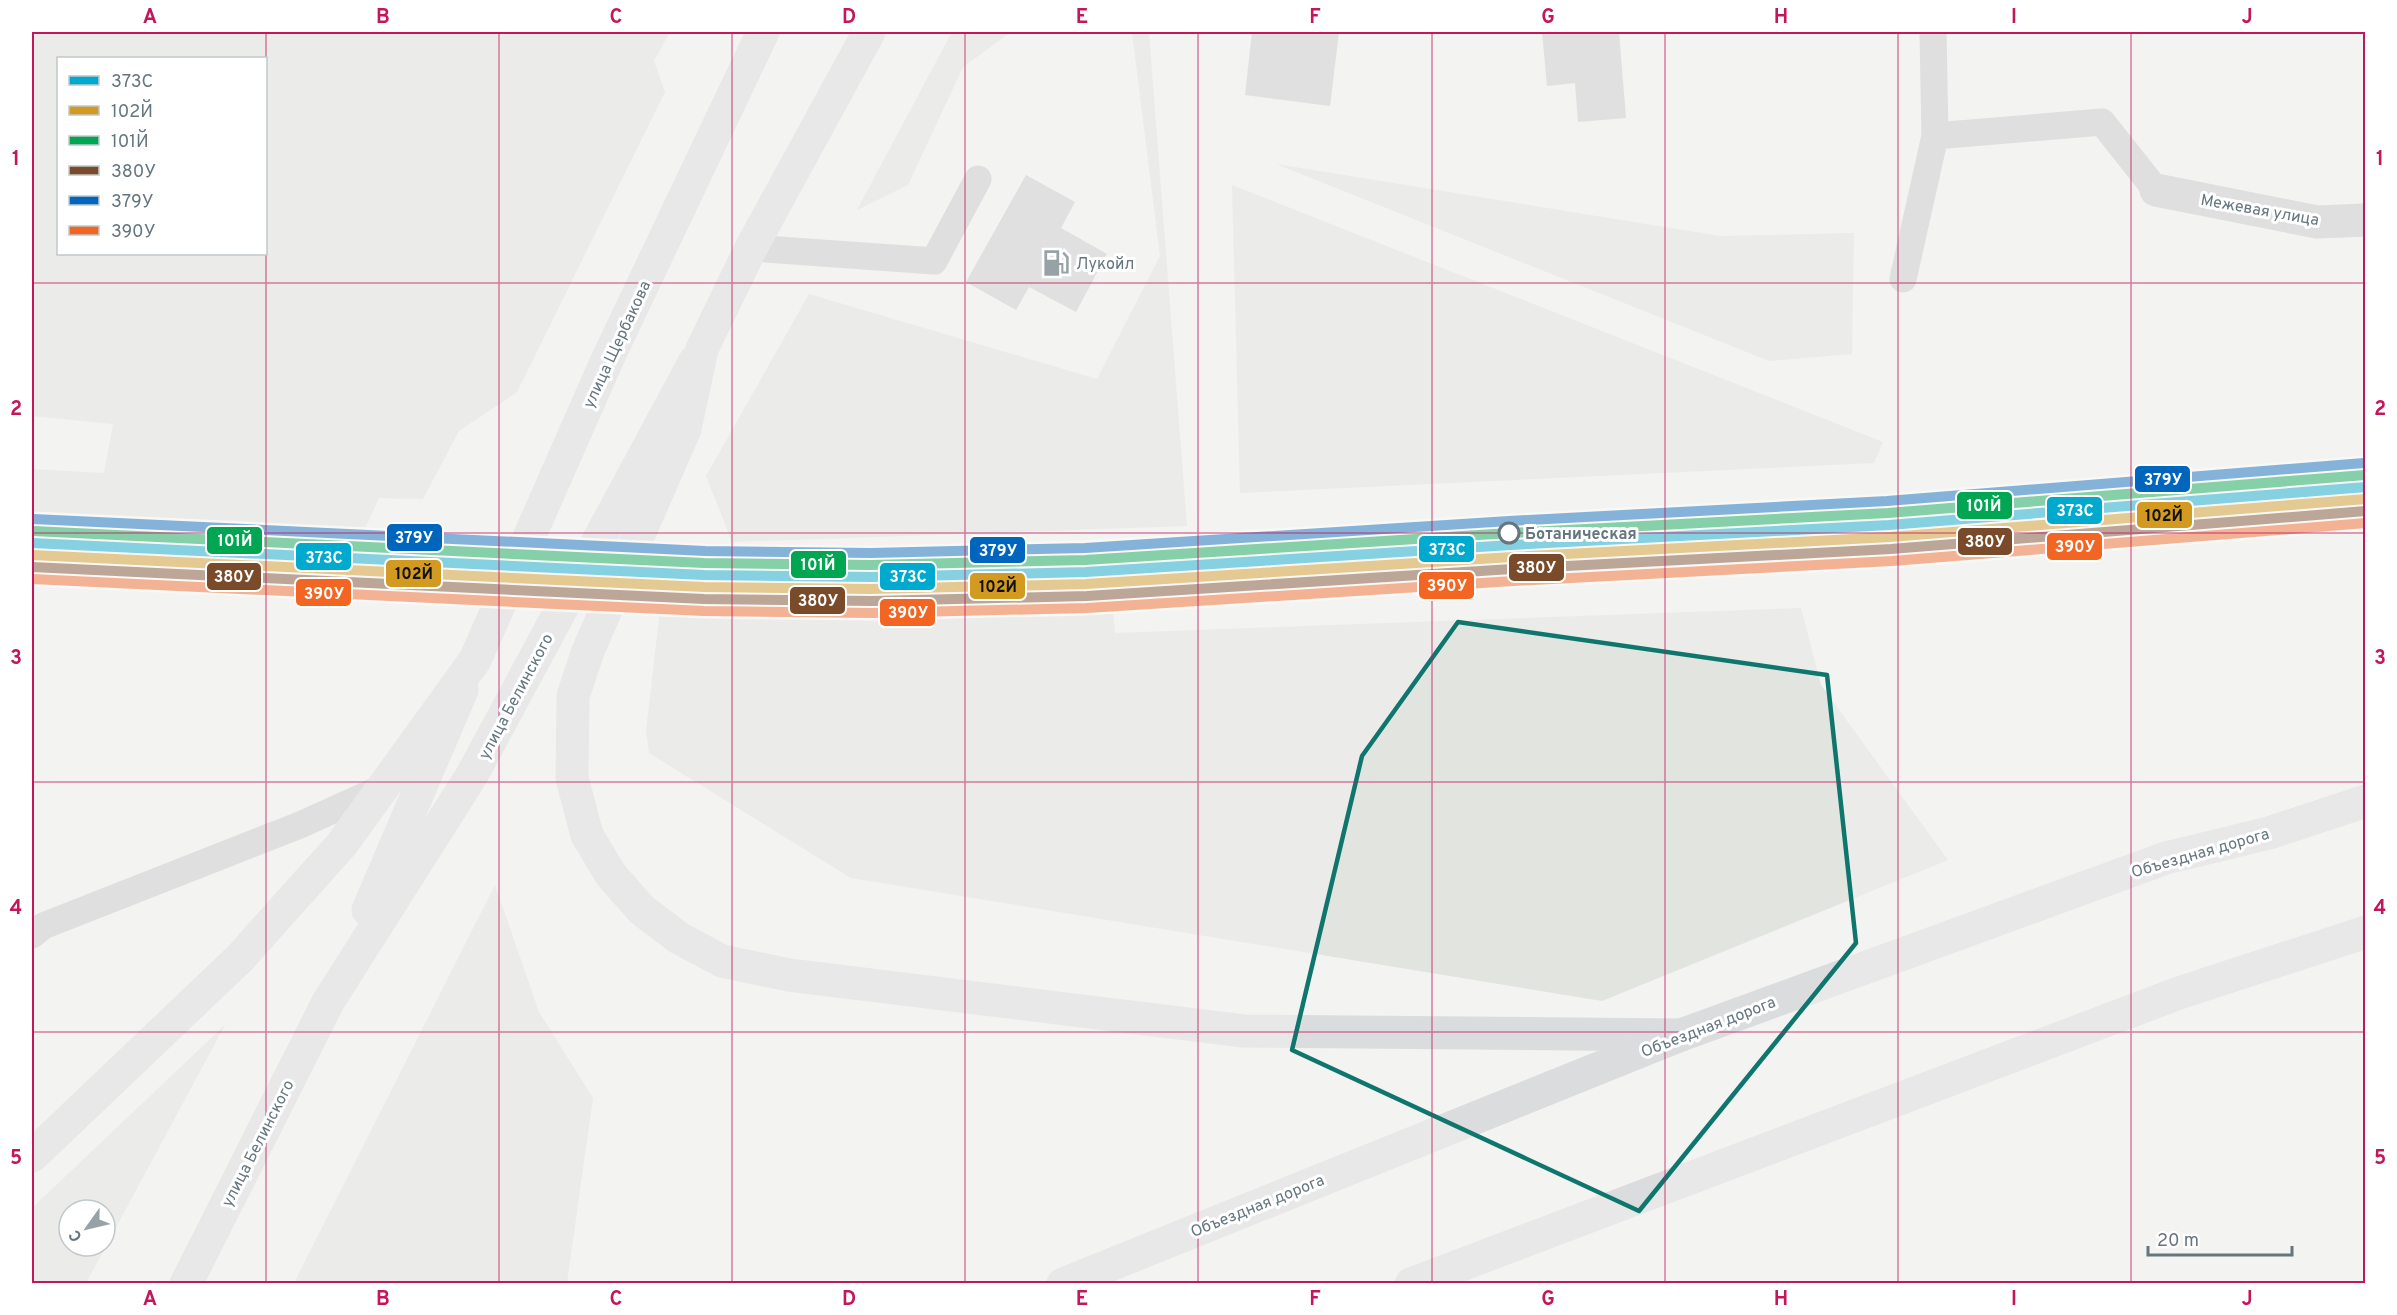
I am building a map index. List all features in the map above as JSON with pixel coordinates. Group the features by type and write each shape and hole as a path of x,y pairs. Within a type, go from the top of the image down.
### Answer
{"main road":[{"name":"улица Щербакова","path":"475,660 608,358 763,32"},
{"path":"868,32 751,248 702,349 685,429 588,651 573,696 572,778 587,835 611,875 642,910 679,938 722,961 789,975 1244,1031 1681,1035"},
{"name":"улица Белинского","path":"323,1012 472,776 702,349"},
{"path":"32,1156 240,958 342,844 475,660"},
{"name":"улица Белинского","path":"186,1284 323,1012 475,660"},
{"name":"Объездная дорога","path":"1063,1284 1681,1035 2166,858 2268,833 2366,801"},
{"path":"1411,1284 2179,993 2366,932"}],"street":[{"name":"Межевая улица","path":"2156,190 2317,222 2366,220"}],"lane":[{"path":"1903,279 1935,136 1933,32"},
{"path":"1935,136 2102,122 2156,190"},
{"path":"751,248 934,261 978,179"},
{"path":"32,935 43,926 300,825 384,787"}],"highlighted area":[{"path":"1458,622 1827,675 1856,943 1639,1211 1292,1050 1362,756"}],"shaded area":[{"path":"32,32 670,32 654,61 665,92 517,392 459,431 423,499 379,498 360,539 32,521 32,469 104,473 113,424 32,416"},
{"path":"952,32 1011,32 963,67 908,185 857,210"},
{"path":"1132,32 1149,32 1187,526 732,542 706,476 809,294 1097,379 1160,256"},
{"path":"1276,164 1720,236 1854,233 1852,354 1769,361"},
{"path":"1232,185 1883,442 1874,463 1240,493"},
{"path":"1110,582 1115,633 1801,608 1821,685 1948,860 1602,1001 851,878 649,753 646,731 662,592"},
{"path":"495,885 539,1012 593,1098 567,1283 294,1283"},
{"path":"225,1025 117,1225 117,1198 57,1198 57,1258 99,1258 86,1283 32,1283 32,1208"}],"building":[{"path":"1252,32 1339,32 1330,106 1245,95"},
{"path":"1542,32 1619,32 1626,118 1578,122 1575,83 1547,86"},
{"path":"1026,175 1075,202 1061,228 1107,254 1076,312 1029,287 1016,310 966,282"}],"transit line":[{"name":"379У","path":"33,519 705,551 871,553 1085,548 1509,521 1887,501 2364,463"},
{"name":"101Й","path":"33,531 704,563 871,565 1085,560 1510,533 1888,513 2365,475"},
{"name":"373C","path":"32,543 704,575 871,577 1086,572 1511,545 1889,525 2366,487"},
{"name":"102Й","path":"32,555 704,587 871,589 1086,584 1512,557 1890,537 2366,499"},
{"name":"380У","path":"32,567 704,599 872,601 1087,596 1512,569 1891,549 2366,511"},
{"name":"390У","path":"32,579 704,611 872,613 1087,608 1513,581 1892,561 2366,523"}],"place":[{"name":"Лукойл","path":"1056,263"},
{"name":"Ботаническая","path":"1509,533"}]}
